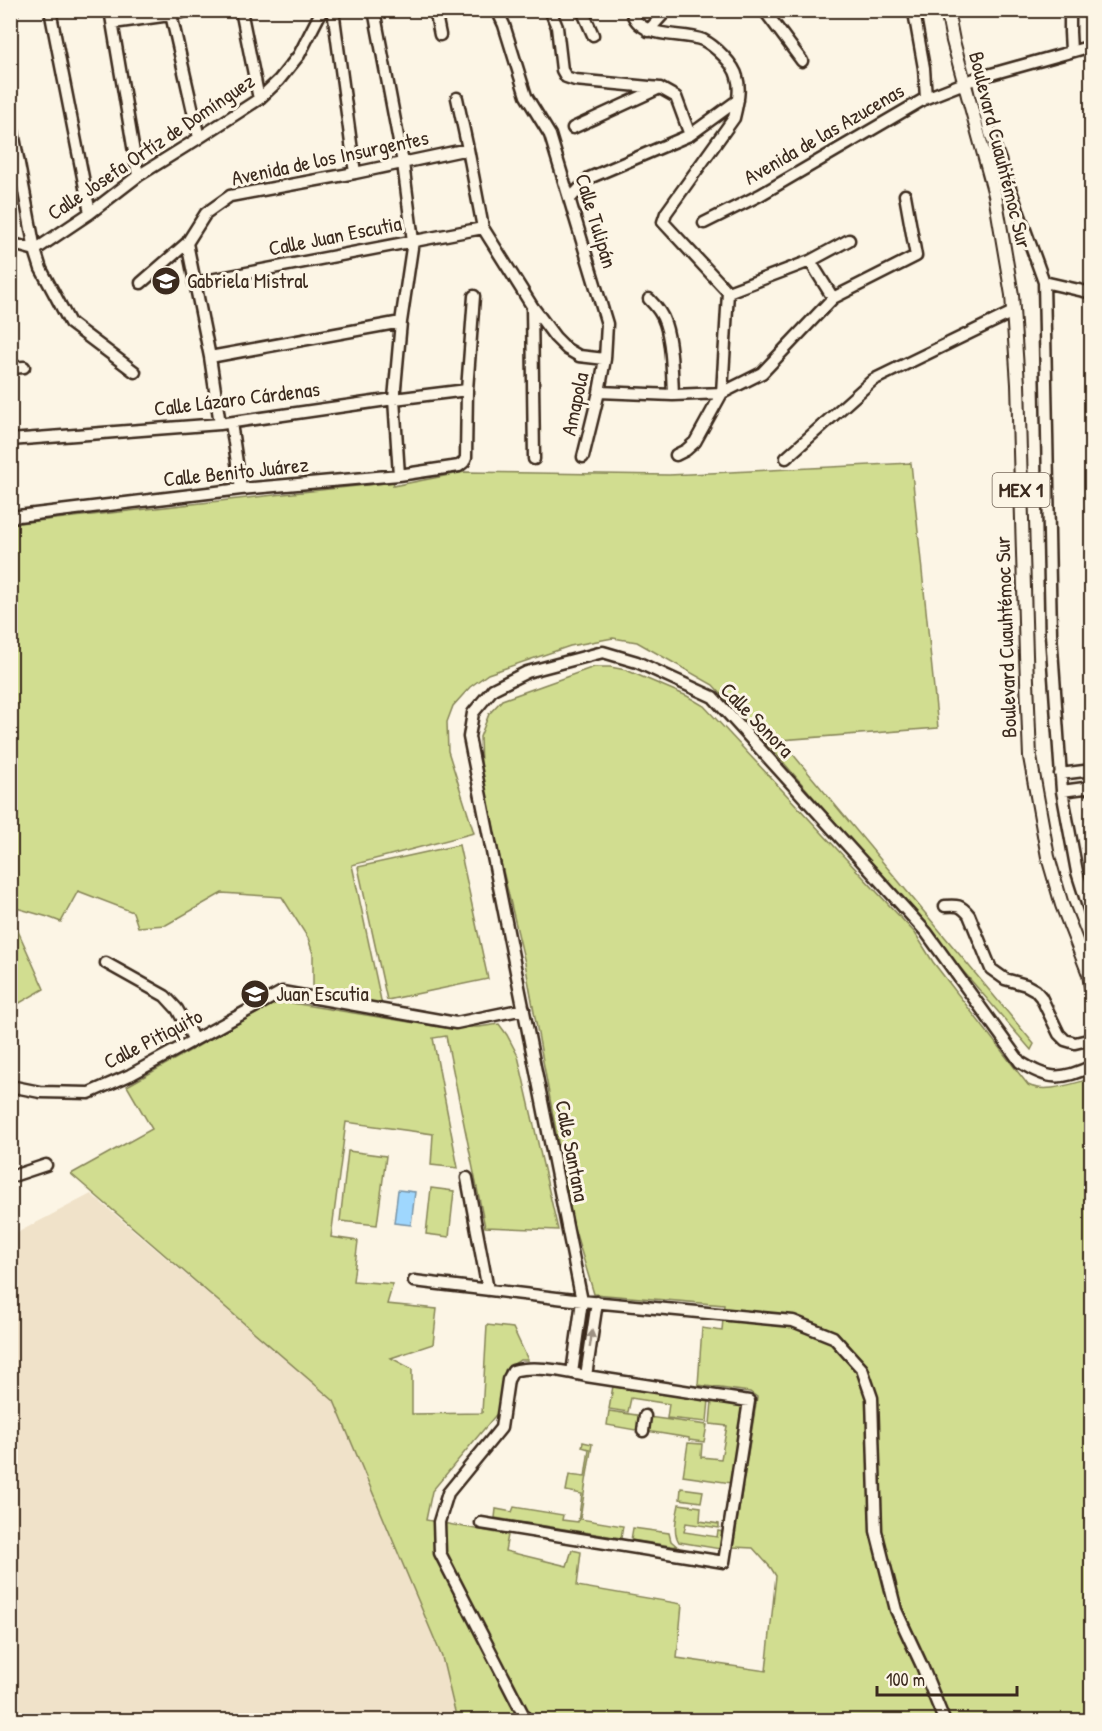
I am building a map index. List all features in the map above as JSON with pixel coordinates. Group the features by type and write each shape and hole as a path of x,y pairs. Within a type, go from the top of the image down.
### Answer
{"main road":[{"name":"Boulevard Cuauhtémoc Sur","path":"947,10 995,195 1006,254 1013,312 1018,384 1030,757 1048,857 1062,905 1090,969 1092,994"}],"street":[{"path":"50,10 90,213"},
{"path":"110,10 138,176"},
{"path":"113,23 189,10"},
{"path":"241,10 259,99"},
{"name":"Calle Josefa Ortíz de Domínguez","path":"35,250 90,213 138,176 259,99 279,80 298,55 322,10"},
{"path":"333,10 355,173"},
{"path":"374,10 403,163 413,240 401,322 394,399 399,475"},
{"path":"435,10 440,35"},
{"name":"Calle Tulipán","path":"497,10 504,25 526,96 550,135 570,199 607,324 605,359"},
{"path":"550,10 557,27 562,70 566,77 574,80 660,88 676,97 690,135"},
{"path":"582,10 593,35"},
{"path":"631,10 633,17 648,31 703,40 723,54 737,76 738,100 734,118 666,213 663,222 728,292 722,393 695,442 686,450 676,454"},
{"path":"648,31 667,10"},
{"path":"764,10 802,61"},
{"path":"1070,10 1071,51"},
{"path":"170,13 199,138"},
{"path":"915,18 924,68 926,98"},
{"name":"Avenida de las Azucenas","path":"704,223 760,195 926,98 964,82 1092,46"},
{"path":"977,78 990,133 1044,282 1052,634 1060,774 1077,872 1092,919"},
{"path":"573,128 660,88"},
{"path":"457,98 483,228 532,306 555,337 567,349 579,356 605,359"},
{"path":"570,199 589,178 690,135 738,100"},
{"path":"10,116 35,250 41,269 70,323 135,372"},
{"name":"Avenida de los Insurgentes","path":"141,283 187,243 206,213 230,196 468,149"},
{"path":"599,392 673,395 722,393 762,373 833,298 916,256 905,195"},
{"name":"Calle Juan Escutia","path":"194,283 483,228"},
{"path":"728,292 810,261 849,240"},
{"path":"10,243 35,250"},
{"path":"187,243 210,357 241,489"},
{"path":"810,261 833,298"},
{"path":"1044,282 1092,293"},
{"path":"467,390 474,296"},
{"path":"649,299 658,309 665,323 671,357 673,395"},
{"path":"532,306 534,459"},
{"path":"786,458 873,380 1013,312"},
{"path":"210,357 401,322"},
{"name":"Amapola","path":"583,457 605,359"},
{"path":"10,368 24,367"},
{"name":"Calle Lázaro Cárdenas","path":"10,440 226,423 467,390"},
{"name":"Calle Benito Juárez","path":"10,517 241,489 399,475 459,466 466,457 467,390"},
{"name":"Calle Sonora","path":"524,1009 469,737 473,713 493,689 527,672 603,652 637,662 713,697 926,932 1020,1062 1052,1078 1079,1072 1092,1066"},
{"path":"1060,774 1092,770"},
{"path":"1062,791 1092,788"},
{"path":"945,906 958,905 963,908 969,915 991,969 1005,979 1035,990 1041,997 1059,1034 1065,1040 1076,1043 1092,1039"},
{"path":"106,963 165,996 177,1009 194,1040"},
{"name":"Calle Pitiquito","path":"10,1086 40,1092 89,1093 130,1075 282,992 456,1023 524,1009"},
{"name":"Calle Santana","path":"524,1009 582,1301 572,1373"},
{"path":"10,1177 46,1165"},
{"path":"467,1178 489,1290"},
{"path":"414,1281 582,1301 793,1321 833,1337 862,1369 872,1398 876,1531 896,1610 944,1720"},
{"path":"586,1376 597,1302"},
{"path":"481,1523 724,1562 749,1401 572,1373 525,1368 513,1371 508,1380 501,1428 448,1492 439,1522 440,1553 526,1720"},
{"path":"643,1431 645,1416"}],"shaded area":[{"path":"91,1194 334,1401 442,1656 456,1720 11,1720 11,1236"}],"green space":[{"path":"911,463 938,728 781,740 1034,1044 1031,1050 771,748 713,685 637,642 613,638 570,646 488,674 470,687 453,706 447,722 448,751 474,833 352,865 382,1005 313,992 313,954 308,938 282,897 222,893 166,925 138,927 133,912 78,891 61,922 13,907 18,931 44,989 11,1008 10,524 394,482 393,486 465,472 669,475"},
{"path":"594,667 626,670 687,696 704,706 915,933 933,962 1028,1085 1051,1088 1091,1079 1091,1720 457,1720 442,1657 334,1401 71,1174 152,1129 127,1086 275,1003 292,1003 440,1027 479,1027 499,1024 518,1056 558,1230 485,1227 446,1036 433,1038 458,1168 431,1165 433,1134 346,1122 331,1237 358,1241 353,1281 393,1284 387,1304 437,1309 433,1344 391,1358 412,1369 412,1414 482,1413 487,1325 513,1328 528,1360 520,1360 505,1370 500,1410 432,1491 426,1520 508,1535 505,1551 567,1566 572,1550 581,1552 577,1586 682,1604 677,1658 766,1671 776,1576 753,1548 733,1547 757,1397 750,1392 698,1385 702,1328 722,1331 724,1305 594,1294 573,1224 525,963 481,767 480,737 489,714 502,700"},
{"path":"459,845 488,979 387,1000 358,867"},
{"path":"348,1151 386,1156 377,1225 340,1221"},
{"path":"431,1188 454,1191 449,1237 426,1234"},
{"path":"613,1386 709,1400 707,1422 667,1418 669,1404 631,1398 628,1412 609,1409"},
{"path":"712,1401 743,1405 731,1483 683,1476 688,1443 702,1444 701,1457 721,1459 727,1426 710,1424"},
{"path":"609,1411 643,1416 641,1431 607,1425"},
{"path":"648,1417 707,1425 704,1442 646,1431"},
{"path":"583,1442 592,1444 580,1519 623,1526 621,1538 495,1518 496,1509 512,1512 514,1507 563,1515 562,1520 578,1522 582,1494 566,1491 569,1475 585,1477 589,1449 582,1447"},
{"path":"681,1488 703,1491 701,1502 680,1499"},
{"path":"679,1504 701,1507 700,1521 719,1524 719,1528 686,1523 684,1532 717,1537 718,1531 723,1532 720,1549 679,1542 675,1528"},
{"path":"633,1528 669,1533 671,1541 678,1547 631,1540"}],"water":[{"path":"398,1190 415,1192 411,1225 394,1223"}],"place":[{"name":"Gabriela Mistral","path":"166,281"},
{"name":"Juan Escutia","path":"255,994"}]}
